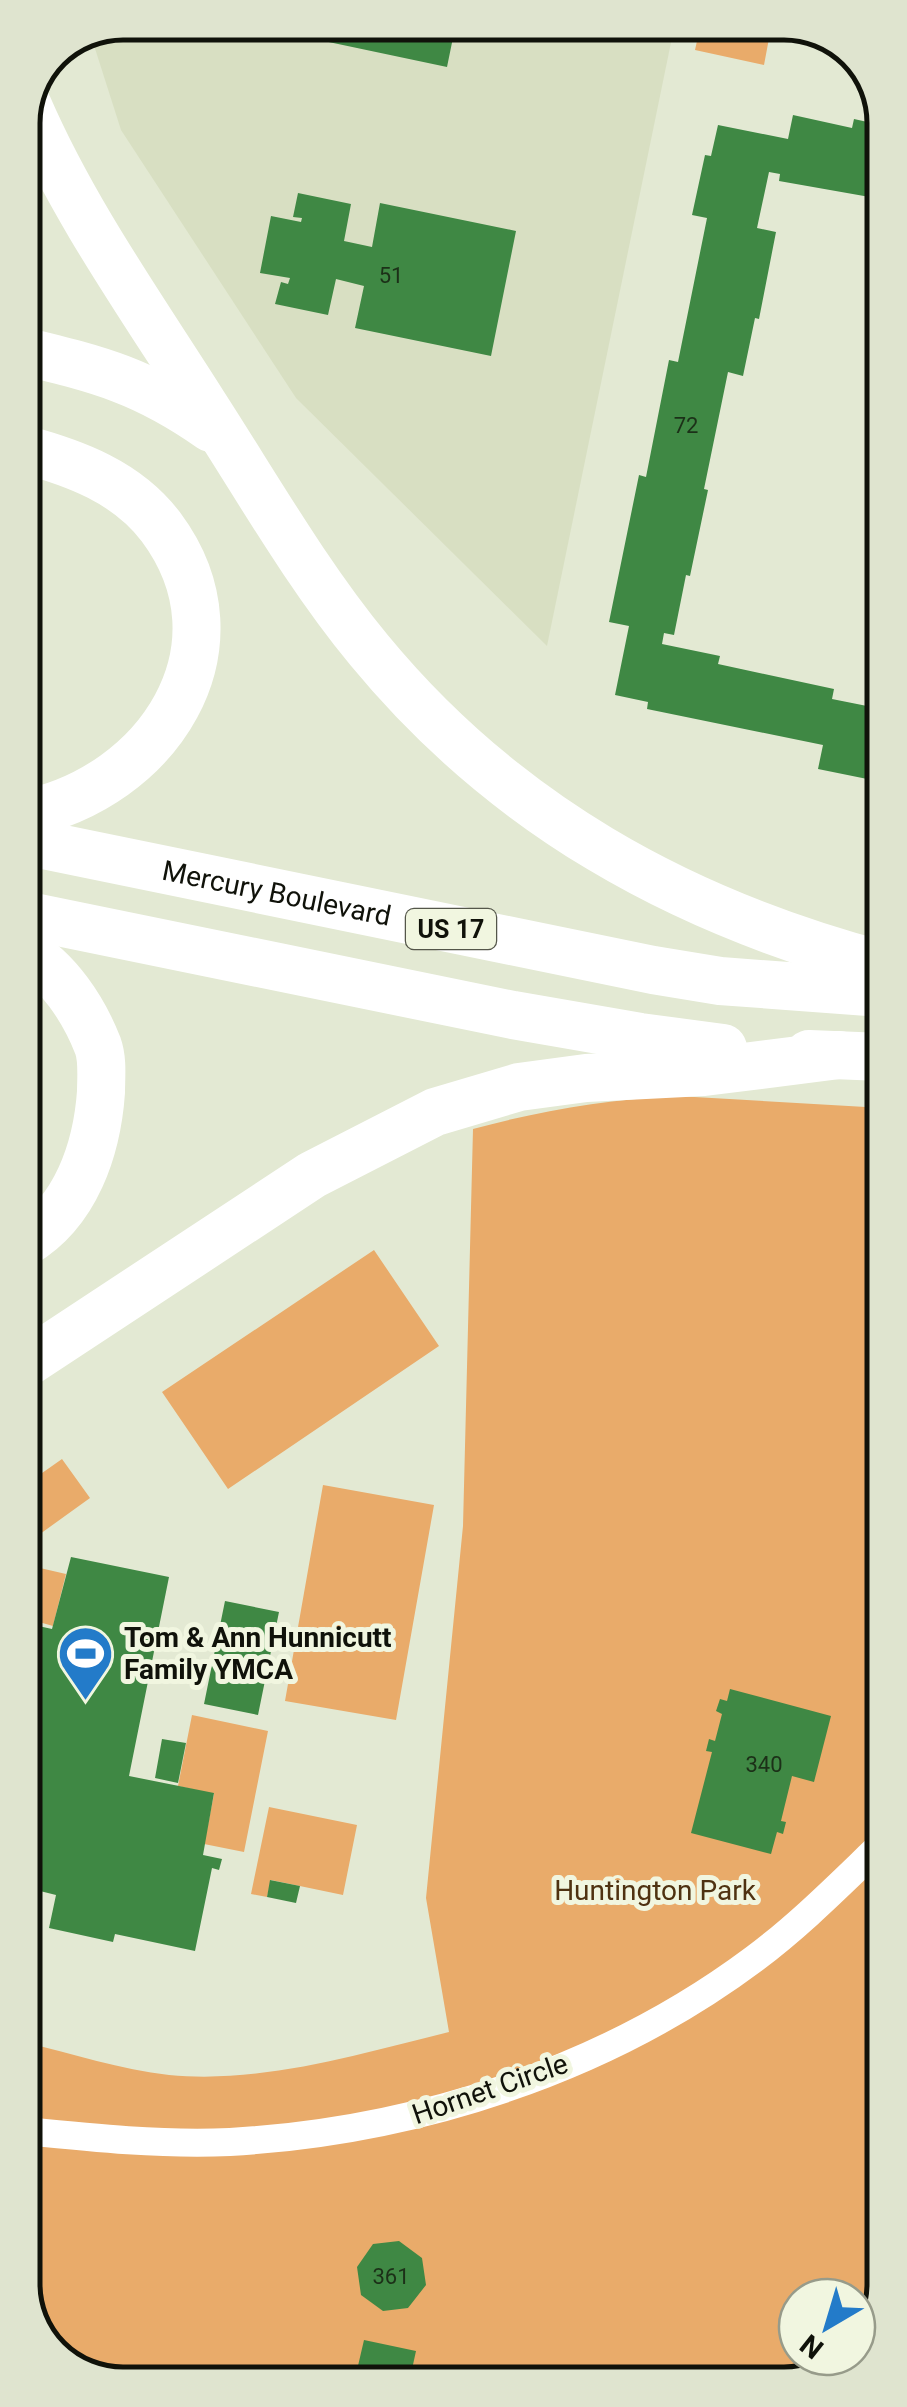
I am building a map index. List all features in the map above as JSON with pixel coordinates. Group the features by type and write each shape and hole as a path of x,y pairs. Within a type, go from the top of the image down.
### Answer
{"highway":[{"path":"40,134 83,214 226,439 323,587 408,696 516,793 600,850 714,909 867,961"},
{"path":"40,356 125,378 170,400 226,439"},
{"path":"40,454 72,462 103,477 159,524 180,557 193,592 197,630 187,679 174,710 144,752 126,770 77,798 40,809"},
{"name":"Mercury Boulevard","path":"40,844 653,970 736,982 867,992"},
{"path":"40,918 607,1032 755,1051 861,1056"},
{"path":"40,961 74,1001 98,1048 102,1076 98,1126 86,1167 70,1197 40,1230"},
{"path":"40,1350 312,1175 435,1112 519,1088 586,1078 704,1072 861,1056"}],"street":[{"name":"Hornet Circle","path":"40,2132 120,2141 230,2142 394,2120 507,2088 600,2050 688,2004 767,1948 867,1858"}],"shaded area":[{"path":"672,40 547,646 296,398 121,130 94,45 107,42"}],"green space":[{"path":"697,40 769,40 764,65 695,50"},
{"name":"Huntington Park","path":"677,1096 867,1107 867,2277 777,2277 777,2367 117,2367 91,2361 68,2346 54,2330 43,2306 40,2046 133,2069 204,2077 310,2065 449,2032 426,1898 463,1526 473,1129 574,1107"},
{"path":"374,1250 439,1346 228,1489 162,1392"},
{"path":"62,1459 90,1498 40,1534 40,1474"},
{"path":"323,1485 434,1505 396,1720 285,1701"},
{"path":"40,1568 66,1574 53,1626 40,1622"},
{"path":"192,1715 268,1731 244,1852 204,1844 214,1794 178,1786"},
{"path":"269,1807 357,1825 343,1895 271,1880 267,1897 251,1894"}],"building":[{"path":"319,40 453,40 447,67"},
{"path":"793,115 852,128 854,119 867,122 867,197 779,181 780,174 769,172 757,228 776,232 759,319 755,318 743,376 728,372 690,576 686,575 674,635 664,633 662,644 720,656 718,664 834,689 832,699 867,706 867,779 818,769 823,745 647,709 648,702 615,695 629,626 609,622 639,475 646,477 669,360 678,362 707,218 692,215 705,155 711,156 718,125 788,139"},
{"path":"298,193 351,204 344,241 372,247 380,203 516,231 491,356 355,328 364,286 336,279 328,315 275,304 281,282 288,284 290,278 260,273 271,216 301,222 302,218 293,217"},
{"name":"Tom & Ann Hunnicutt Family YMCA","path":"71,1557 169,1577 129,1776 214,1793 203,1855 222,1859 219,1870 212,1868 195,1951 115,1934 113,1942 49,1928 56,1895 40,1891 40,1626 52,1629"},
{"path":"225,1601 279,1612 258,1715 204,1704"},
{"path":"730,1689 831,1716 814,1782 792,1776 781,1821 786,1822 783,1834 777,1832 771,1854 691,1833 712,1752 706,1751 709,1739 715,1741 722,1714 716,1711 720,1699 727,1701"},
{"path":"162,1739 186,1743 178,1783 155,1778"},
{"path":"270,1880 300,1886 296,1903 267,1897"},
{"path":"399,2241 422,2258 426,2285 408,2308 383,2311 361,2295 357,2267 373,2244"},
{"path":"364,2340 416,2351 412,2367 358,2367"}],"place":[{"name":"Tom & Ann Hunnicutt Family YMCA","path":"85,1702"}]}
